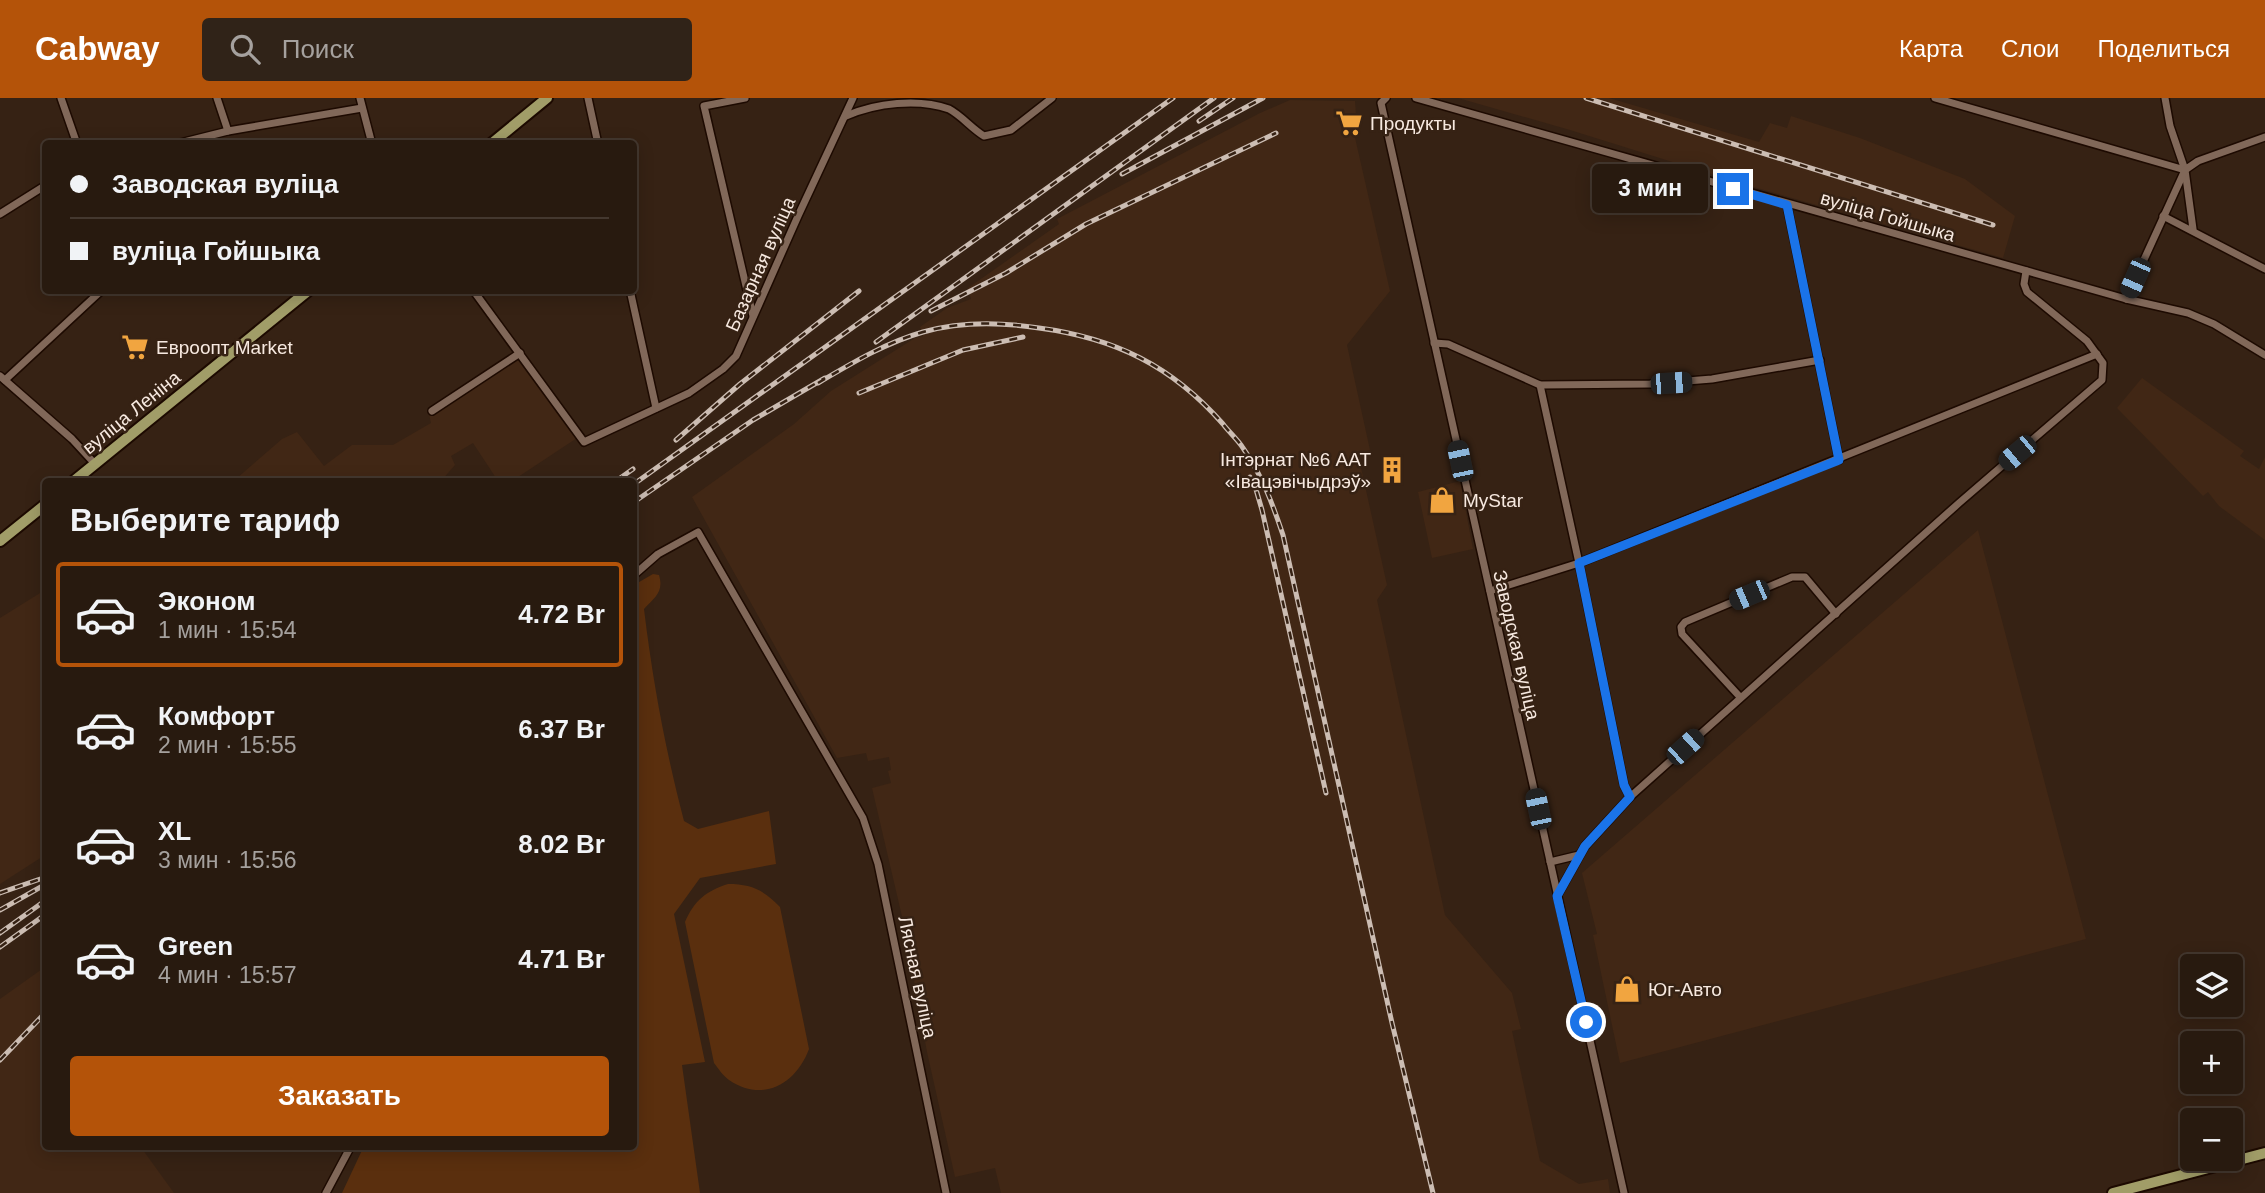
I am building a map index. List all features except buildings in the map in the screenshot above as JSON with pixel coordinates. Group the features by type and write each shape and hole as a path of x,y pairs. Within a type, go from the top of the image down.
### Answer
{"main road":[{"path":"496,140 547,98"},
{"name":"вуліца Леніна","path":"78,478 304,294"},
{"path":"0,541 42,506"},
{"path":"2113,1193 2265,1153"}],"street":[{"path":"61,98 76,140"},
{"path":"217,98 228,131"},
{"path":"360,98 371,140"},
{"path":"588,98 597,140"},
{"path":"745,98 704,106 754,316"},
{"name":"Базарная вуліца","path":"520,353 584,442 689,393 723,369 736,356 853,98"},
{"path":"845,116 867,107 921,100 952,110 984,136 1011,130 1052,98"},
{"name":"вуліца Гойшыка","path":"1416,98 1787,205 2126,299 2188,313 2214,324 2265,355"},
{"path":"1935,98 2185,170"},
{"path":"2165,98 2170,126 2185,170 2193,229"},
{"name":"Заводская вуліца","path":"1384,100 1434,343 1624,1193"},
{"path":"192,140 228,131 362,108"},
{"path":"2126,299 2185,170 2198,161 2265,137"},
{"path":"0,214 42,188"},
{"path":"1787,205 1839,460"},
{"path":"2163,216 2193,229 2265,269"},
{"path":"1557,896 1579,855 1630,797 1959,503 2102,380 2103,363 2087,341 2027,292 2024,284 2026,271"},
{"path":"95,464 72,439 3,378 98,294"},
{"path":"432,411 520,353 476,294"},
{"path":"631,294 656,408"},
{"path":"1434,343 1448,344 1540,385 1650,384 1712,379 1820,360"},
{"path":"1490,591 1579,563 2096,355"},
{"path":"1540,385 1624,785 1630,797"},
{"name":"Лясная вуліца","path":"637,572 658,554 698,532 863,818 878,864 946,1193"},
{"path":"1740,697 1682,634 1681,627 1685,622 1792,577 1801,576 1836,614"},
{"path":"1550,862 1579,855"},
{"path":"326,1193 349,1150"}],"shaded area":[{"path":"1458,98 1609,98 1759,142 1770,123 1787,128 1791,116 1860,138 1965,179 2015,216 2003,258 1743,184"},
{"path":"1290,100 1355,101 1357,127 1353,128 1390,291 1347,345 1370,450 1358,454 1387,585 1377,600 1445,915 1512,993 1521,1029 1512,1031 1540,1161 1579,1184 1608,1179 1610,1193 1001,1193 995,1168 955,1177 927,1052 904,925 872,788 891,783 889,757 868,761 866,753 837,758 692,497 794,424 831,391 915,338 923,336 920,327 947,308 971,299 968,288 1059,224 1057,219"},
{"path":"513,352 577,438 517,478 496,478 473,443 451,456 455,465 444,478 237,478 282,439 297,432 324,466 352,445 393,445 431,423 428,409"},
{"path":"2142,378 2244,451 2240,456 2259,469 2265,457 2265,540 2219,506 2208,492 2203,496 2117,408"},
{"path":"1460,481 1473,549 1432,558 1418,492"},
{"path":"1978,530 2086,939 1620,1063 1593,935 1597,934 1582,873"},
{"path":"653,574 659,575 659,590 644,609 660,715 684,821 698,829 769,811 776,864 700,878 674,914 705,1062 682,1065 700,1193 342,1193 362,1150 637,1150 637,583"},
{"path":"42,592 42,857 0,884 0,618"},
{"path":"728,884 757,889 780,907 809,1049 796,1072 777,1086 766,1090 742,1087 727,1078 714,1063 685,922 692,908 702,898"},
{"path":"42,969 42,1150 143,1150 174,1193 0,1193 0,999"}],"railway":[{"path":"637,482 1173,98"},
{"path":"876,342 1214,98"},
{"path":"1199,121 1233,98"},
{"path":"1122,174 1263,98"},
{"path":"1586,98 1993,225"},
{"path":"931,311 1006,273 1086,224 1276,133"},
{"path":"676,440 740,384 859,291"},
{"path":"818,383 882,348 923,332 981,324 1039,328 1093,339 1140,358 1183,386 1204,404 1241,445 1261,479 1283,535 1392,1023 1433,1193"},
{"path":"859,393 963,350 1023,337"},
{"path":"637,500 753,420 825,378"},
{"path":"620,478 633,469"},
{"path":"1250,477 1262,510 1326,793"},
{"path":"0,893 42,878"},
{"path":"0,910 42,886"},
{"path":"0,933 42,903"},
{"path":"0,947 42,917"},
{"path":"0,1060 42,1016"}],"place":[{"name":"Продукты","path":"1349,123"},
{"name":"Евроопт Market","path":"135,347"},
{"name":"Інтэрнат №6 ААТ «Івацэвічыдрэў»","path":"1392,470"},
{"name":"MyStar","path":"1442,500"},
{"name":"Юг-Авто","path":"1627,989"}],"route":[{"path":"1586,1022 1557,896 1585,846 1630,797 1624,785 1579,563 1839,460 1787,205 1733,189"}]}
